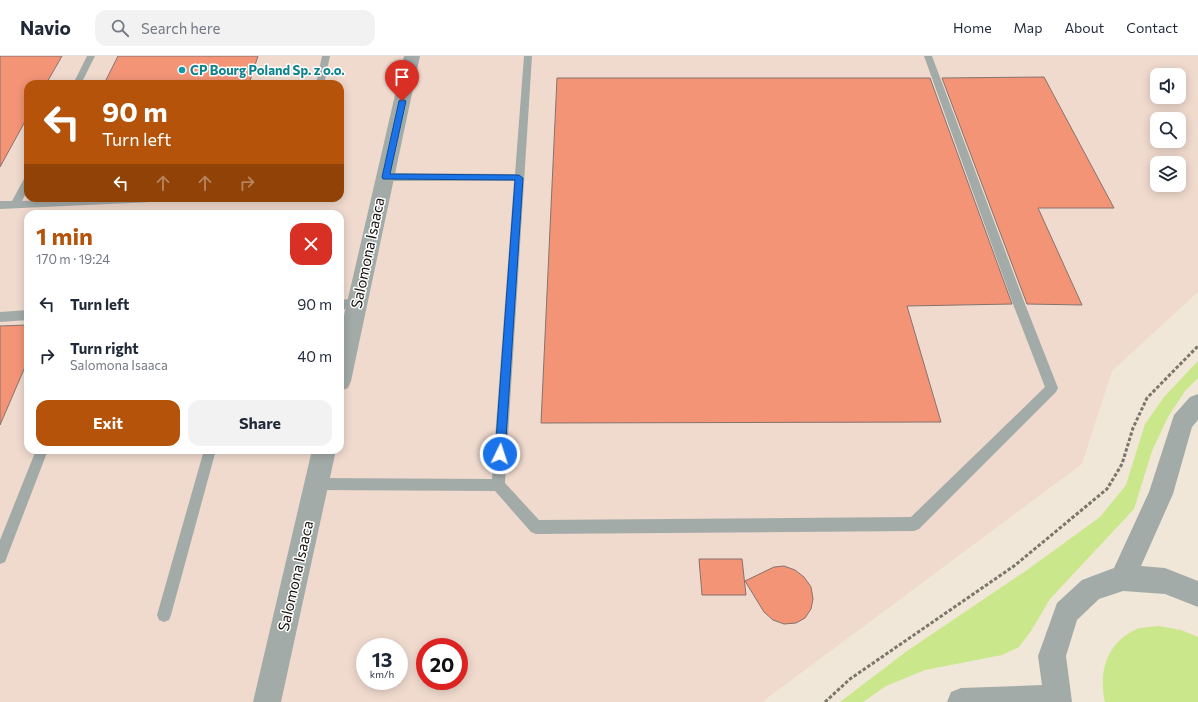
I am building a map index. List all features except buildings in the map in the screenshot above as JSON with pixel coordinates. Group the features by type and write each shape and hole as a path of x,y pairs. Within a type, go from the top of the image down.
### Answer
{"street":[{"name":"Salomona Isaaca","path":"344,346 349,304 385,177 412,56"},
{"path":"1124,578 1161,494 1182,422 1198,404"},
{"name":"Salomona Isaaca","path":"267,702 323,454"},
{"path":"961,702 1057,700 1052,656 1066,612 1091,589 1124,578 1165,581 1198,594"}],"lane":[{"path":"78,80 91,56"},
{"path":"321,80 326,56"},
{"path":"528,56 498,485 536,526 914,524 1052,388 1019,304 928,56"},
{"path":"385,177 519,178"},
{"path":"15,205 24,187"},
{"path":"0,205 74,202"},
{"path":"0,317 24,315"},
{"path":"0,557 40,454"},
{"path":"164,615 209,454"},
{"path":"316,484 498,485"}],"path":[{"path":"825,702 850,679 1014,566 1107,489 1122,464 1133,428 1147,398 1198,346"}],"shaded area":[{"path":"0,56 1198,56 1198,292 1112,371 1082,464 762,702 0,702"}],"green space":[{"path":"1198,361 1198,378 1185,391 1168,417 1152,451 1134,509 1050,599 1031,631 1019,647 1002,655 925,670 886,686 863,702 840,702 907,651 1027,570 1100,517 1126,485 1145,424 1164,397"},
{"path":"1159,626 1181,630 1198,637 1198,702 1105,702 1103,691 1104,669 1112,650 1118,642 1137,629"}],"place":[{"name":"CP Bourg Poland Sp. z o.o.","path":"182,70"}],"route":[{"path":"402,101 385,177 519,178 500,454"}]}
